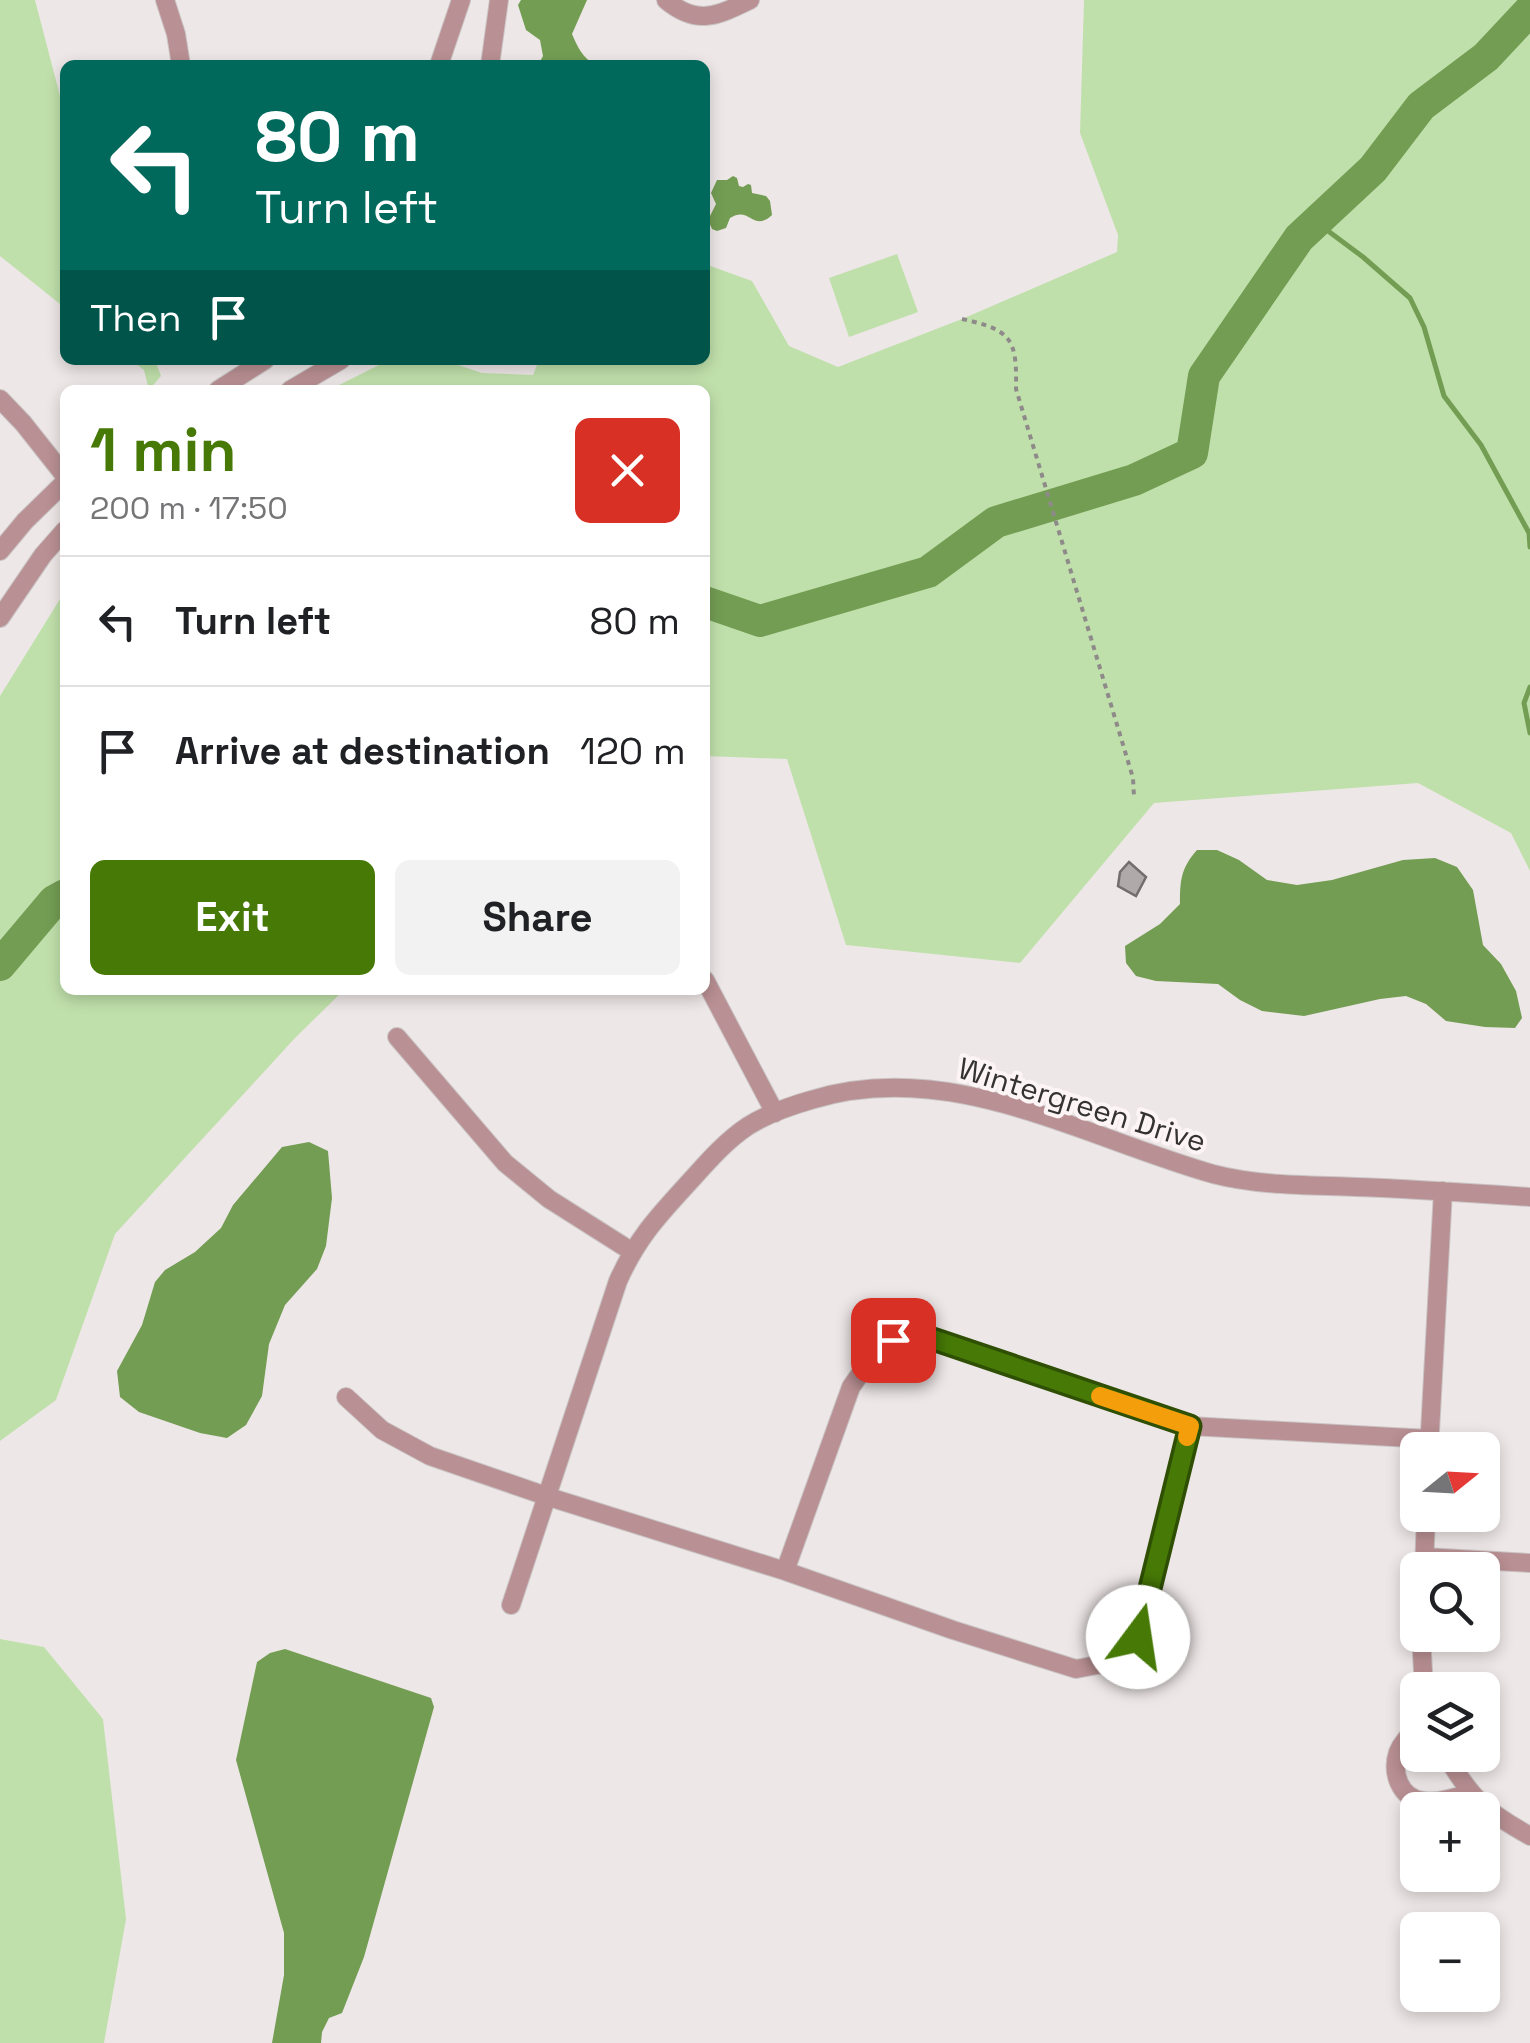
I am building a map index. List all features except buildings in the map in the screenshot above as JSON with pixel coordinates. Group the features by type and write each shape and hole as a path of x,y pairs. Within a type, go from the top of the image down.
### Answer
{"street":[{"path":"165,0 180,60"},
{"path":"441,60 462,0"},
{"path":"491,60 500,0"},
{"path":"666,0 690,15 708,18 750,0"},
{"path":"226,385 258,365"},
{"path":"295,385 315,366"},
{"path":"0,398 60,472"},
{"path":"0,551 60,484"},
{"path":"0,618 42,554 60,535"},
{"path":"710,990 775,1113"},
{"path":"397,1037 505,1163 549,1199 631,1251"},
{"name":"Wintergreen Drive","path":"511,1604 631,1251 720,1148 750,1124 775,1113 828,1094 872,1088 956,1092 1004,1104 1215,1174 1273,1183 1530,1197"},
{"path":"1430,1432 1443,1191"},
{"path":"786,1571 851,1387 872,1358 893,1340 924,1336 1190,1426 1400,1442"},
{"path":"346,1397 382,1430 430,1456 1076,1669 1102,1664 1138,1637 1190,1426"},
{"path":"1500,1564 1530,1564"},
{"path":"1400,1748 1396,1776 1404,1792"},
{"path":"1457,1772 1470,1792"},
{"path":"1500,1819 1530,1836"}],"path":[{"path":"962,320 992,326 1012,346 1016,390 1132,778 1134,797"}],"shaded area":[{"path":"0,0 35,0 60,96 60,304 0,256"},
{"path":"521,0 587,0 572,34 589,60 541,60 540,40 526,30 518,5"},
{"path":"1084,0 1530,0 1530,871 1511,833 1418,783 1154,803 1020,963 846,945 787,759 710,756 710,385 339,385 379,365 458,365 482,373 533,375 537,365 710,365 710,266 752,281 789,346 838,367 1117,252 1118,235 1080,133"},
{"path":"733,176 739,186 751,185 752,193 766,196 772,215 760,221 737,215 730,218 726,228 712,229 710,216 716,204 711,193 717,180"},
{"path":"897,254 918,312 849,337 829,278"},
{"path":"138,365 157,365 161,376 153,385 148,385 144,370"},
{"path":"60,599 60,995 339,995 115,1234 56,1400 0,1441 0,696"},
{"path":"1197,850 1217,850 1267,880 1297,885 1332,880 1403,860 1435,858 1457,867 1473,890 1483,945 1501,964 1516,991 1522,1018 1515,1028 1446,1021 1426,1004 1406,996 1304,1016 1262,1011 1218,984 1156,981 1136,976 1126,963 1125,946 1160,924 1180,904 1182,875"},
{"path":"309,1142 328,1151 332,1198 326,1246 317,1269 285,1305 269,1344 262,1396 246,1425 227,1438 139,1412 120,1397 117,1371 142,1325 155,1282 221,1228 233,1205 282,1147"},
{"path":"0,1639 44,1647 103,1719 126,1919 104,2043 0,2043"},
{"path":"285,1649 431,1698 434,1707 364,1957 342,2013 329,2018 321,2043 272,2043 284,1975 284,1933 236,1760 257,1662"}],"waterway":[{"path":"710,604 760,621 928,572 996,522 1134,480 1192,453 1204,376 1299,238 1373,169 1421,106 1486,57 1530,10"},
{"path":"1316,222 1410,298 1424,327 1444,396 1481,445 1529,533 1530,547"},
{"path":"1530,687 1524,703 1530,733"},
{"path":"0,965 60,898"}],"slow traffic":[{"path":"1100,1396 1190,1426 1187,1437"}],"route":[{"path":"893,1340 924,1336 1190,1426 1138,1637"}]}
